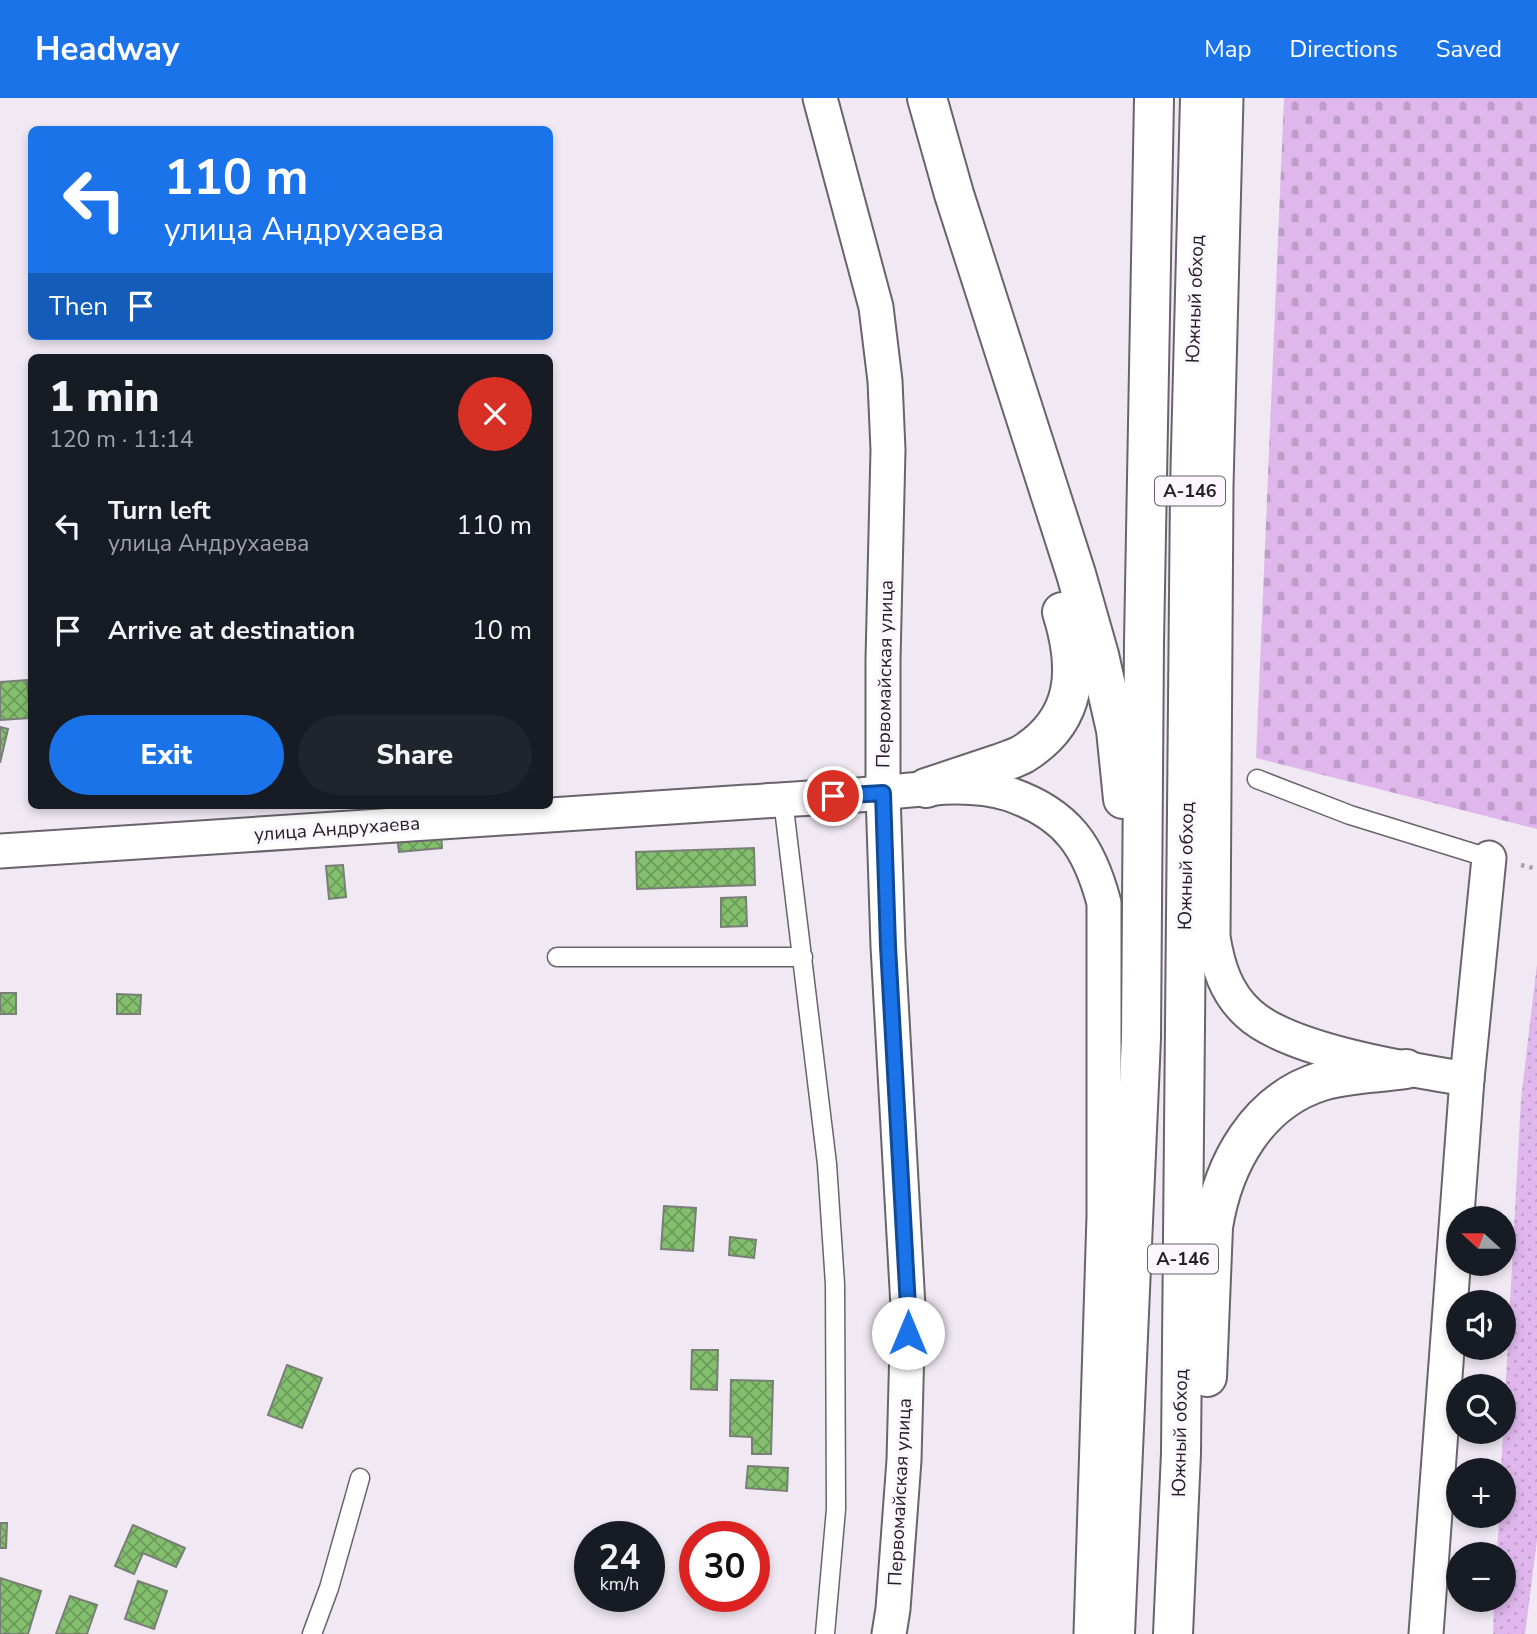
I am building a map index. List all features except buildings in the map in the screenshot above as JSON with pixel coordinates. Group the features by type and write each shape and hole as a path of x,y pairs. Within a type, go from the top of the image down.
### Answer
{"highway":[{"path":"919,98 944,214 977,335 1069,633 1073,664 1071,693 1063,716 1045,737 1022,755 926,788"},
{"path":"928,98 954,194 1076,573 1116,730 1123,805 1131,1252"},
{"path":"1131,1252 1141,1038 1154,98"},
{"name":"Южный обход","path":"1173,1634 1181,1453 1190,489 1200,98"},
{"path":"1196,1634 1213,1227 1224,1184 1239,1150 1265,1113 1290,1095 1322,1081 1406,1069"},
{"name":"А-146","path":"1115,1634 1131,1252"}],"street":[{"name":"Первомайская улица","path":"820,98 876,307 885,381 888,450 883,793 888,946 908,1307 904,1460 889,1634"},
{"path":"1226,98 1216,499 1213,937 1217,966 1231,994 1249,1015 1276,1032 1322,1048 1406,1069 1467,1079"},
{"name":"улица Андрухаева","path":"0,851 783,800 926,788 982,789 1007,793 1053,815 1084,847 1097,874 1104,902 1104,1216 1091,1634"},
{"path":"1426,1634 1467,1079 1489,858"}],"lane":[{"path":"1257,779 1350,815 1489,858"},
{"path":"783,800 827,1164 835,1284 836,1509 825,1634"},
{"path":"557,957 803,957"},
{"path":"312,1634 360,1478"}],"green space":[{"path":"1284,98 1537,98 1537,829 1256,758"},
{"path":"1537,964 1537,1540 1525,1634 1493,1634 1494,1612 1516,1612 1516,1542 1498,1542 1498,1528 1516,1528 1516,1458 1502,1458 1502,1444 1516,1444 1516,1374 1506,1374 1507,1360 1516,1360 1516,1290 1511,1290 1511,1276 1516,1276 1515,1206 1521,1099"}],"route":[{"path":"833,796 883,793 908,1333"}]}
